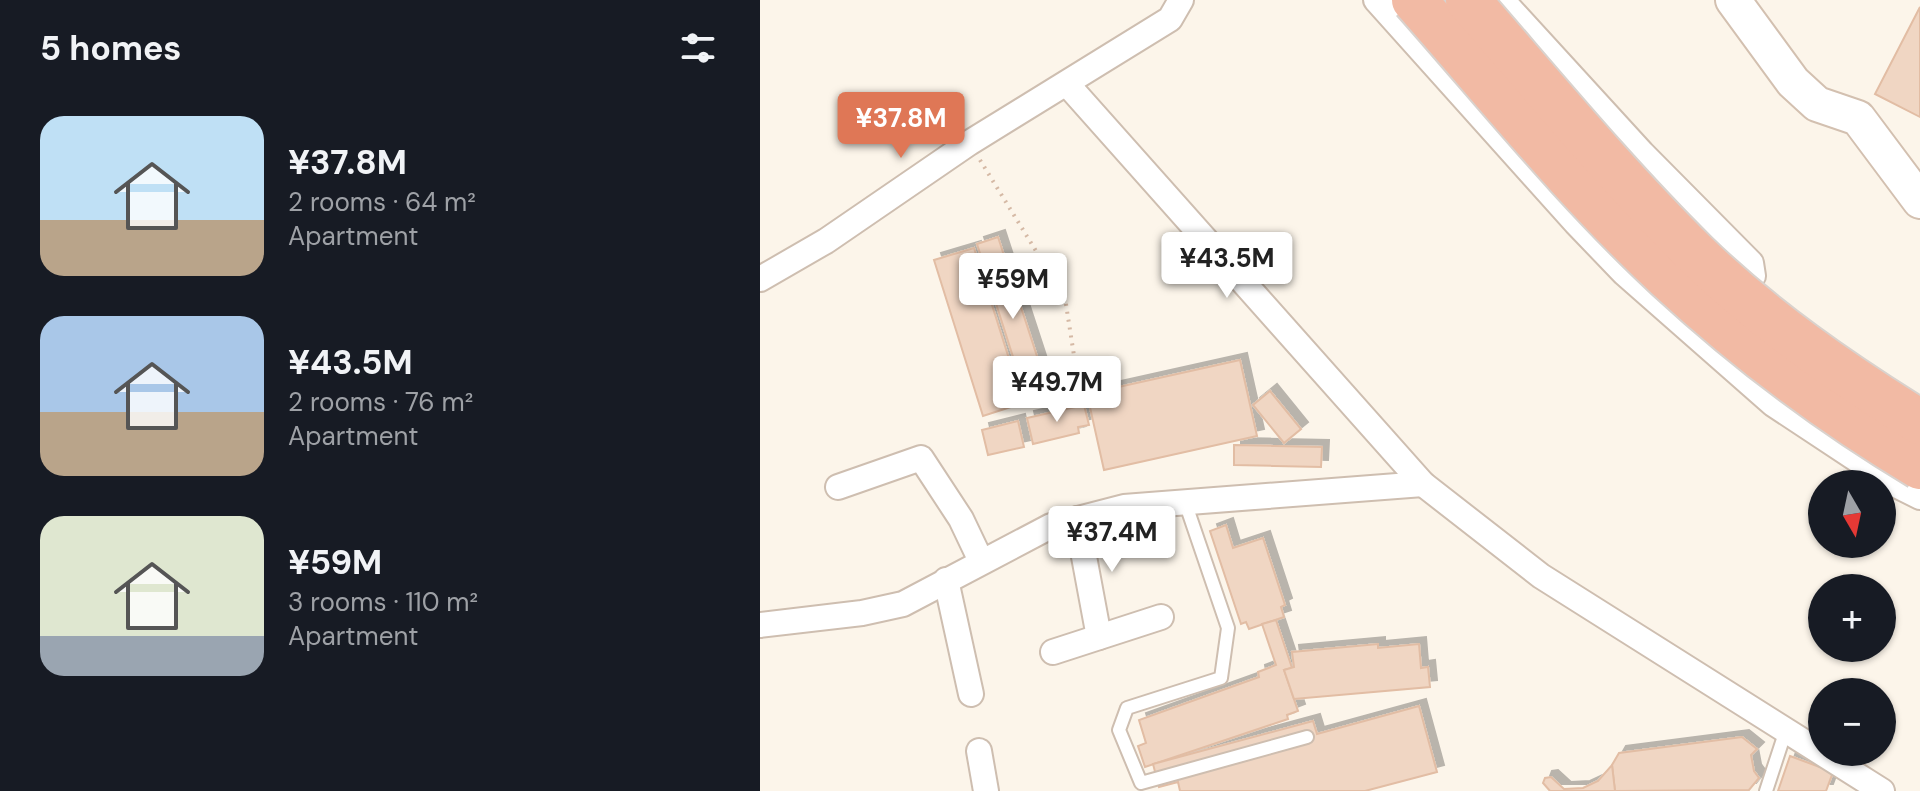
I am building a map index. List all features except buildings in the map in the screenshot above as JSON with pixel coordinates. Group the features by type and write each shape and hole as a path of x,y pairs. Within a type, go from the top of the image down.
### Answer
{"highway":[{"path":"1414,0 1573,180 1667,277 1785,377 1852,425 1920,467"},
{"path":"1468,0 1596,147 1697,254 1812,350 1920,422"}],"street":[{"path":"760,279 826,241 969,143 1170,19 1181,0"},
{"path":"1376,0 1624,273 1773,404 1894,484 1920,497"},
{"path":"1502,0 1642,153 1751,263 1753,276 1702,344"},
{"path":"1733,0 1793,82 1817,104 1858,118 1920,201"},
{"path":"1067,84 1423,484 1541,576 1882,791"},
{"path":"838,487 921,458 961,519 981,561"},
{"path":"760,625 862,613 903,604 1051,526 1124,507 1423,484"},
{"path":"1077,519 1099,637"},
{"path":"946,580 971,694"},
{"path":"1053,652 1161,617"},
{"path":"979,751 986,791"}],"lane":[{"path":"1185,502 1228,628 1223,666 1221,678 1127,708 1119,730 1141,783 1307,737"},
{"path":"1766,791 1786,730"}],"path":[{"path":"969,143 1065,298 1078,381"}]}
